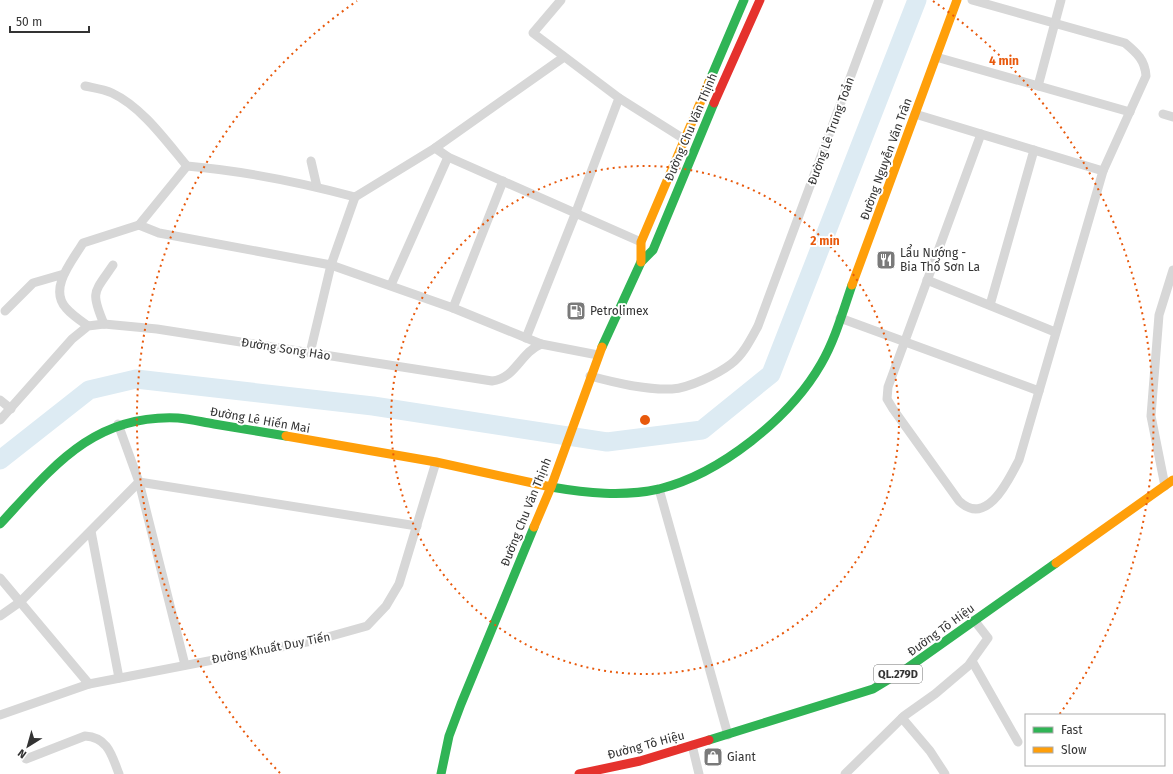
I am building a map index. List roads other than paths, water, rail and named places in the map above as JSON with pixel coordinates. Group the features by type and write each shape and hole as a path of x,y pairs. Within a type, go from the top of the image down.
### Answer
{"main road":[{"name":"Đường Chu Văn Thịnh","path":"442,774 449,736 461,704 551,487 598,355 641,262 642,242 684,139 744,0"},
{"name":"Đường Chu Văn Thịnh","path":"641,262 654,250 695,146 760,0"},
{"name":"Đường Nguyễn Văn Trân","path":"551,487 614,493 659,489 688,479 726,458 749,443 782,414 803,392 817,374 828,351 957,0"},
{"name":"Đường Lê Hiến Mai","path":"0,524 58,462 90,438 118,424 138,419 158,417 179,418 436,462 551,487"},
{"name":"Đường Tô Hiệu","path":"579,774 627,764 728,735 873,689 906,669 1173,480"}],"street":[{"path":"561,0 533,33 619,98 684,139"},
{"name":"Đường Lê Trung Toản","path":"590,376 614,382 673,389 693,384 732,364 758,326 879,0"},
{"path":"972,0 1125,43 1137,53 1146,64 1146,76 1103,171 1019,460 1000,494 988,504 980,508 973,509 965,507 959,501 887,399 888,387 981,134"},
{"path":"1038,86 1061,0"},
{"path":"310,352 331,265 355,197 435,148 564,57"},
{"path":"936,57 1130,112"},
{"path":"85,86 112,94 125,102 152,124 187,166 234,170 317,187 355,197"},
{"path":"526,338 619,98"},
{"path":"915,114 1103,171"},
{"path":"1163,114 1173,117"},
{"path":"435,148 448,157 642,242"},
{"path":"990,305 1034,150"},
{"path":"391,285 448,157"},
{"path":"311,161 317,187"},
{"path":"0,420 12,409 72,339 88,326 66,308 62,302 60,289 64,274 83,243 139,225 187,166"},
{"path":"453,308 503,181"},
{"path":"139,225 159,233 331,265 453,308 541,344 598,355"},
{"path":"104,324 95,303 95,295 97,288 114,265"},
{"path":"1165,486 1151,416 1159,315 1173,270"},
{"path":"4,311 34,283 64,274"},
{"path":"927,280 1055,332"},
{"path":"840,318 1038,392"},
{"name":"Đường Song Hào","path":"88,326 104,324 157,329 492,381 508,376 519,365 526,354 541,344"},
{"path":"0,400 12,409"},
{"path":"118,424 139,482 185,664"},
{"name":"Đường Khuất Duy Tiến","path":"0,715 89,684 185,664 317,640 367,626 386,606 399,584 436,462"},
{"path":"139,482 417,526"},
{"path":"0,616 20,602 139,482"},
{"path":"659,489 728,735"},
{"path":"91,530 119,678"},
{"path":"0,578 89,684"},
{"path":"845,774 902,718 935,694 972,662 988,638 974,620"},
{"path":"972,662 1018,742"},
{"path":"902,718 930,751 945,774"},
{"path":"26,758 85,736 91,736 100,740 110,749 119,774"},
{"path":"692,745 699,774"},
{"path":"627,764 629,774"}],"waterway":[{"path":"0,460 89,390 136,379 373,406 607,442 702,430 771,374 917,0"}],"place":[{"name":"Lẩu Nướng - Bia Thổ Sơn La","path":"886,260"},
{"name":"Petrolimex","path":"576,311"},
{"name":"Giant","path":"713,757"}]}
